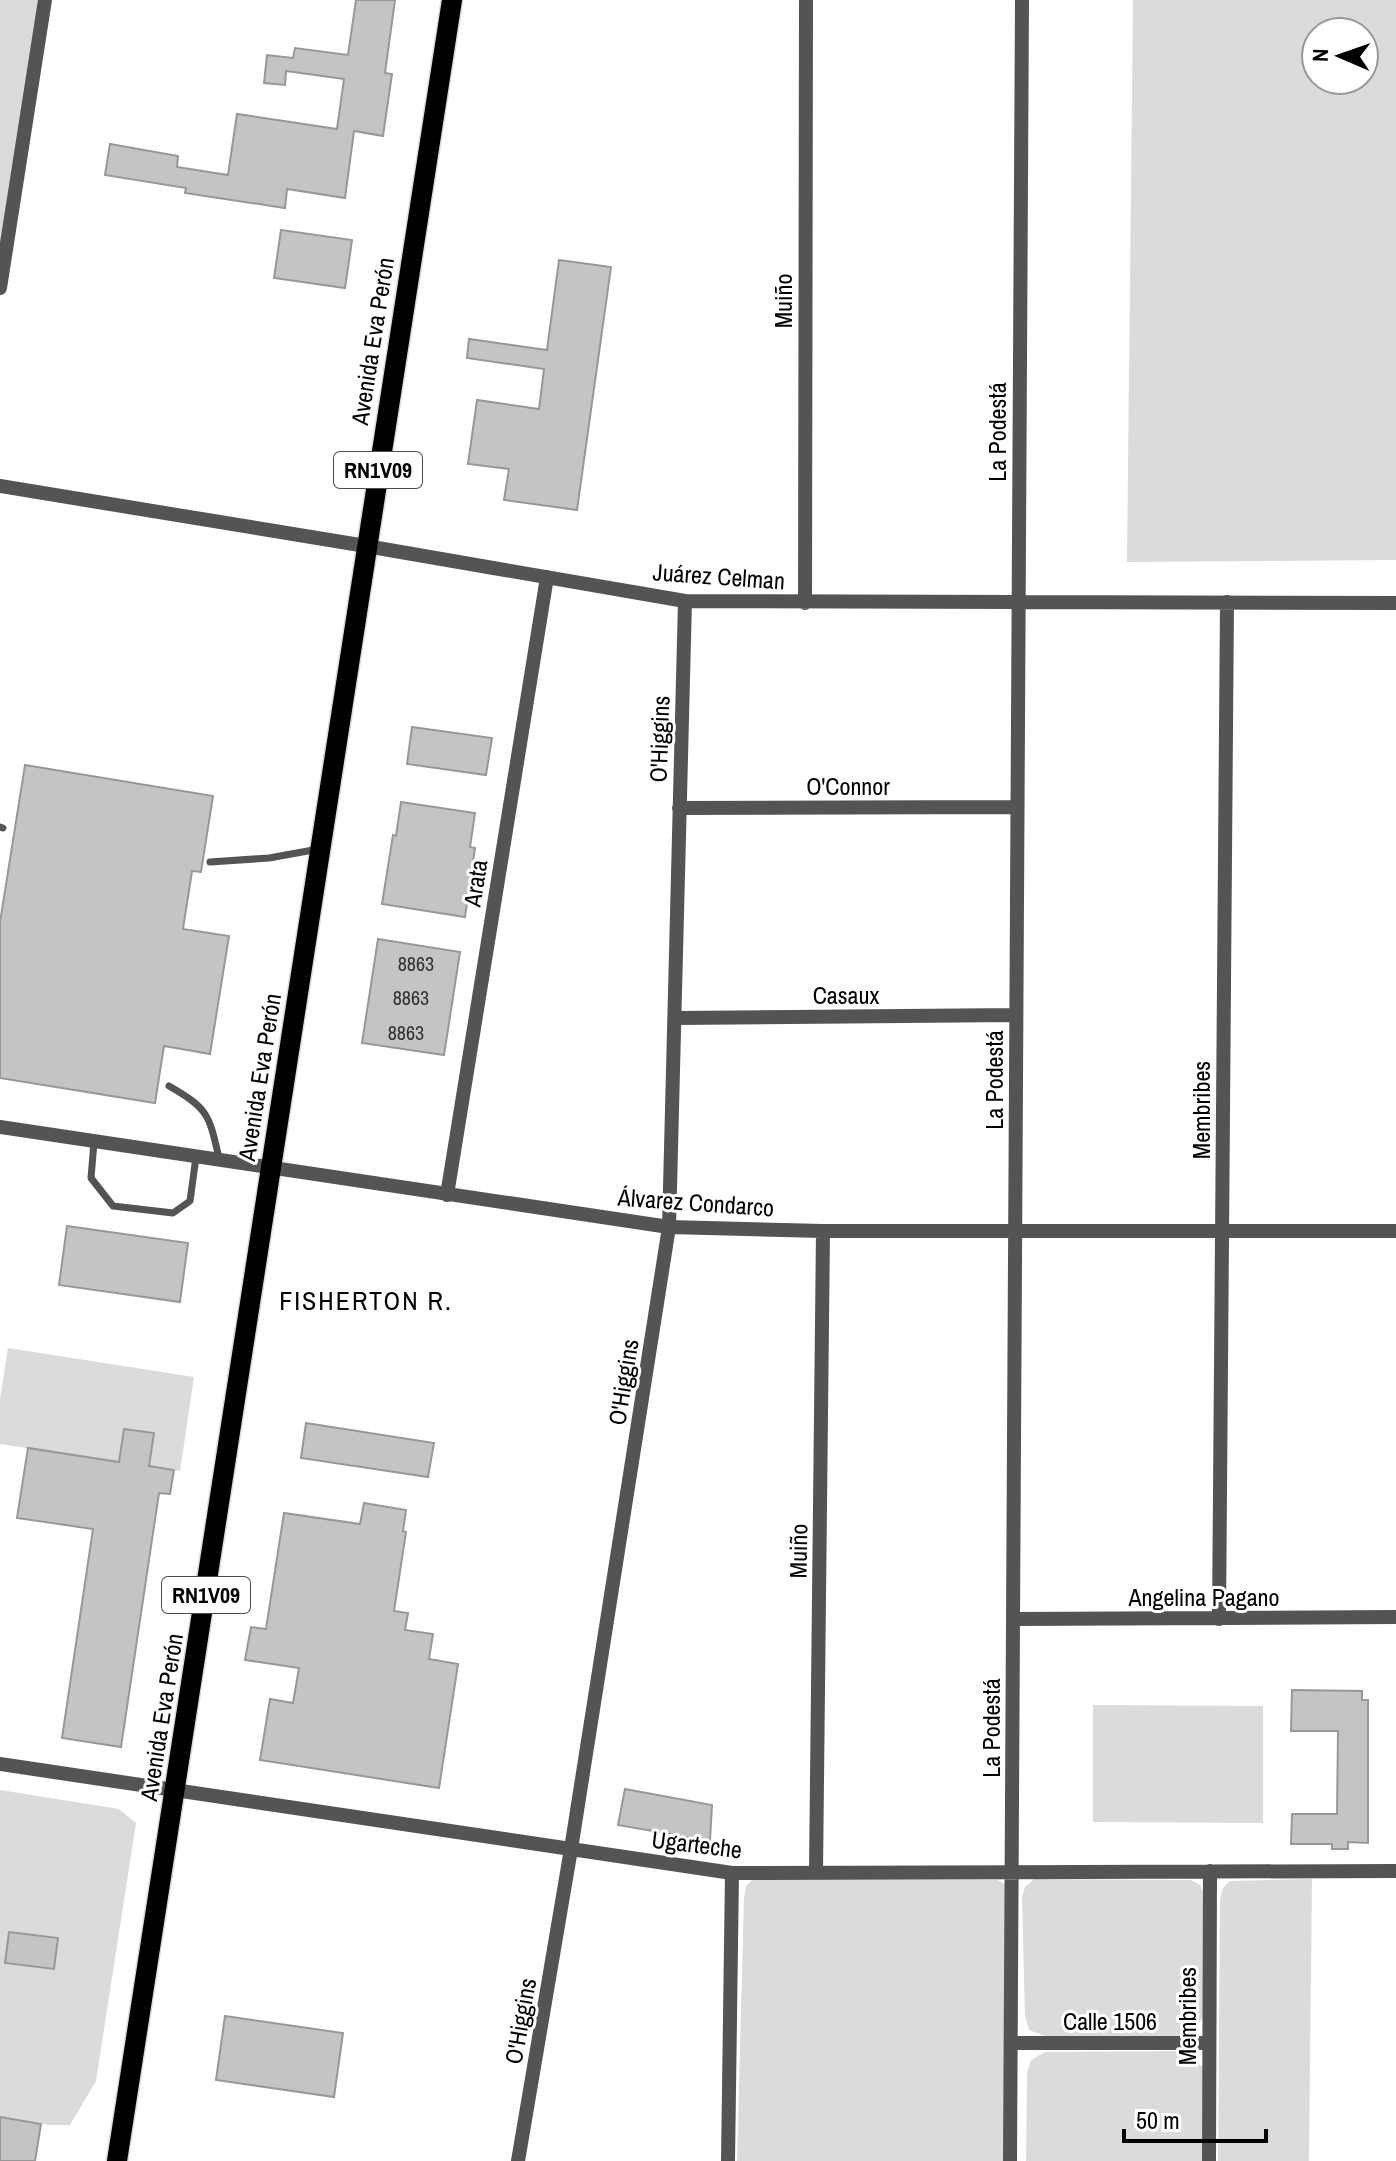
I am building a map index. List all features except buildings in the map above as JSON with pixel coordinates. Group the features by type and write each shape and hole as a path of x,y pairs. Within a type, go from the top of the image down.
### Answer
{"main road":[{"name":"Avenida Eva Perón","path":"117,2161 452,0"}],"street":[{"path":"0,288 45,0"},
{"name":"Muiño","path":"805,603 806,0"},
{"name":"La Podestá","path":"1010,2161 1022,0"},
{"name":"Juárez Celman","path":"0,486 685,601 1396,603"},
{"name":"Arata","path":"447,1195 547,577"},
{"name":"O'Higgins","path":"518,2161 571,1849 669,1227 685,601"},
{"name":"Membribes","path":"1219,1619 1227,602"},
{"name":"O'Connor","path":"679,808 1017,807"},
{"name":"Casaux","path":"676,1018 1016,1015"},
{"name":"Álvarez Condarco","path":"0,1127 669,1227 823,1231 1396,1231"},
{"name":"Muiño","path":"816,1872 823,1231"},
{"name":"Angelina Pagano","path":"1013,1619 1396,1617"},
{"name":"Ugarteche","path":"0,1764 732,1873 1396,1871"},
{"name":"Membribes","path":"1209,2161 1210,1871"},
{"path":"728,2161 732,1873"},
{"name":"Calle 1506","path":"1011,2043 1209,2043"}],"lane":[{"path":"210,862 269,858 320,849"},
{"path":"169,1086 192,1099 210,1119 220,1160"},
{"path":"94,1141 91,1178 113,1206 173,1213 190,1201 196,1157"}],"shaded area":[{"path":"0,0 45,0 0,288"},
{"path":"1133,0 1396,0 1396,560 1127,562"},
{"path":"8,1348 194,1377 180,1471 0,1444 0,1399"},
{"path":"1093,1705 1263,1706 1263,1823 1093,1822"},
{"path":"0,1790 119,1809 136,1823 96,2081 70,2125 0,2117"},
{"path":"1034,1879 1191,1880 1200,1885 1204,1894 1203,2017 1194,2030 1184,2037 1045,2036 1029,2030 1025,2015 1022,1897 1025,1887"},
{"path":"1312,1879 1309,2161 1218,2161 1220,1900 1223,1888 1230,1881"},
{"path":"752,1880 997,1880 1005,1884 1005,2161 737,2161 744,1898 746,1886"},
{"path":"1184,2051 1203,2067 1202,2161 1026,2161 1027,2073 1031,2060 1045,2052"}],"district":[{"name":"FISHERTON R.","path":"366,1300"}]}
